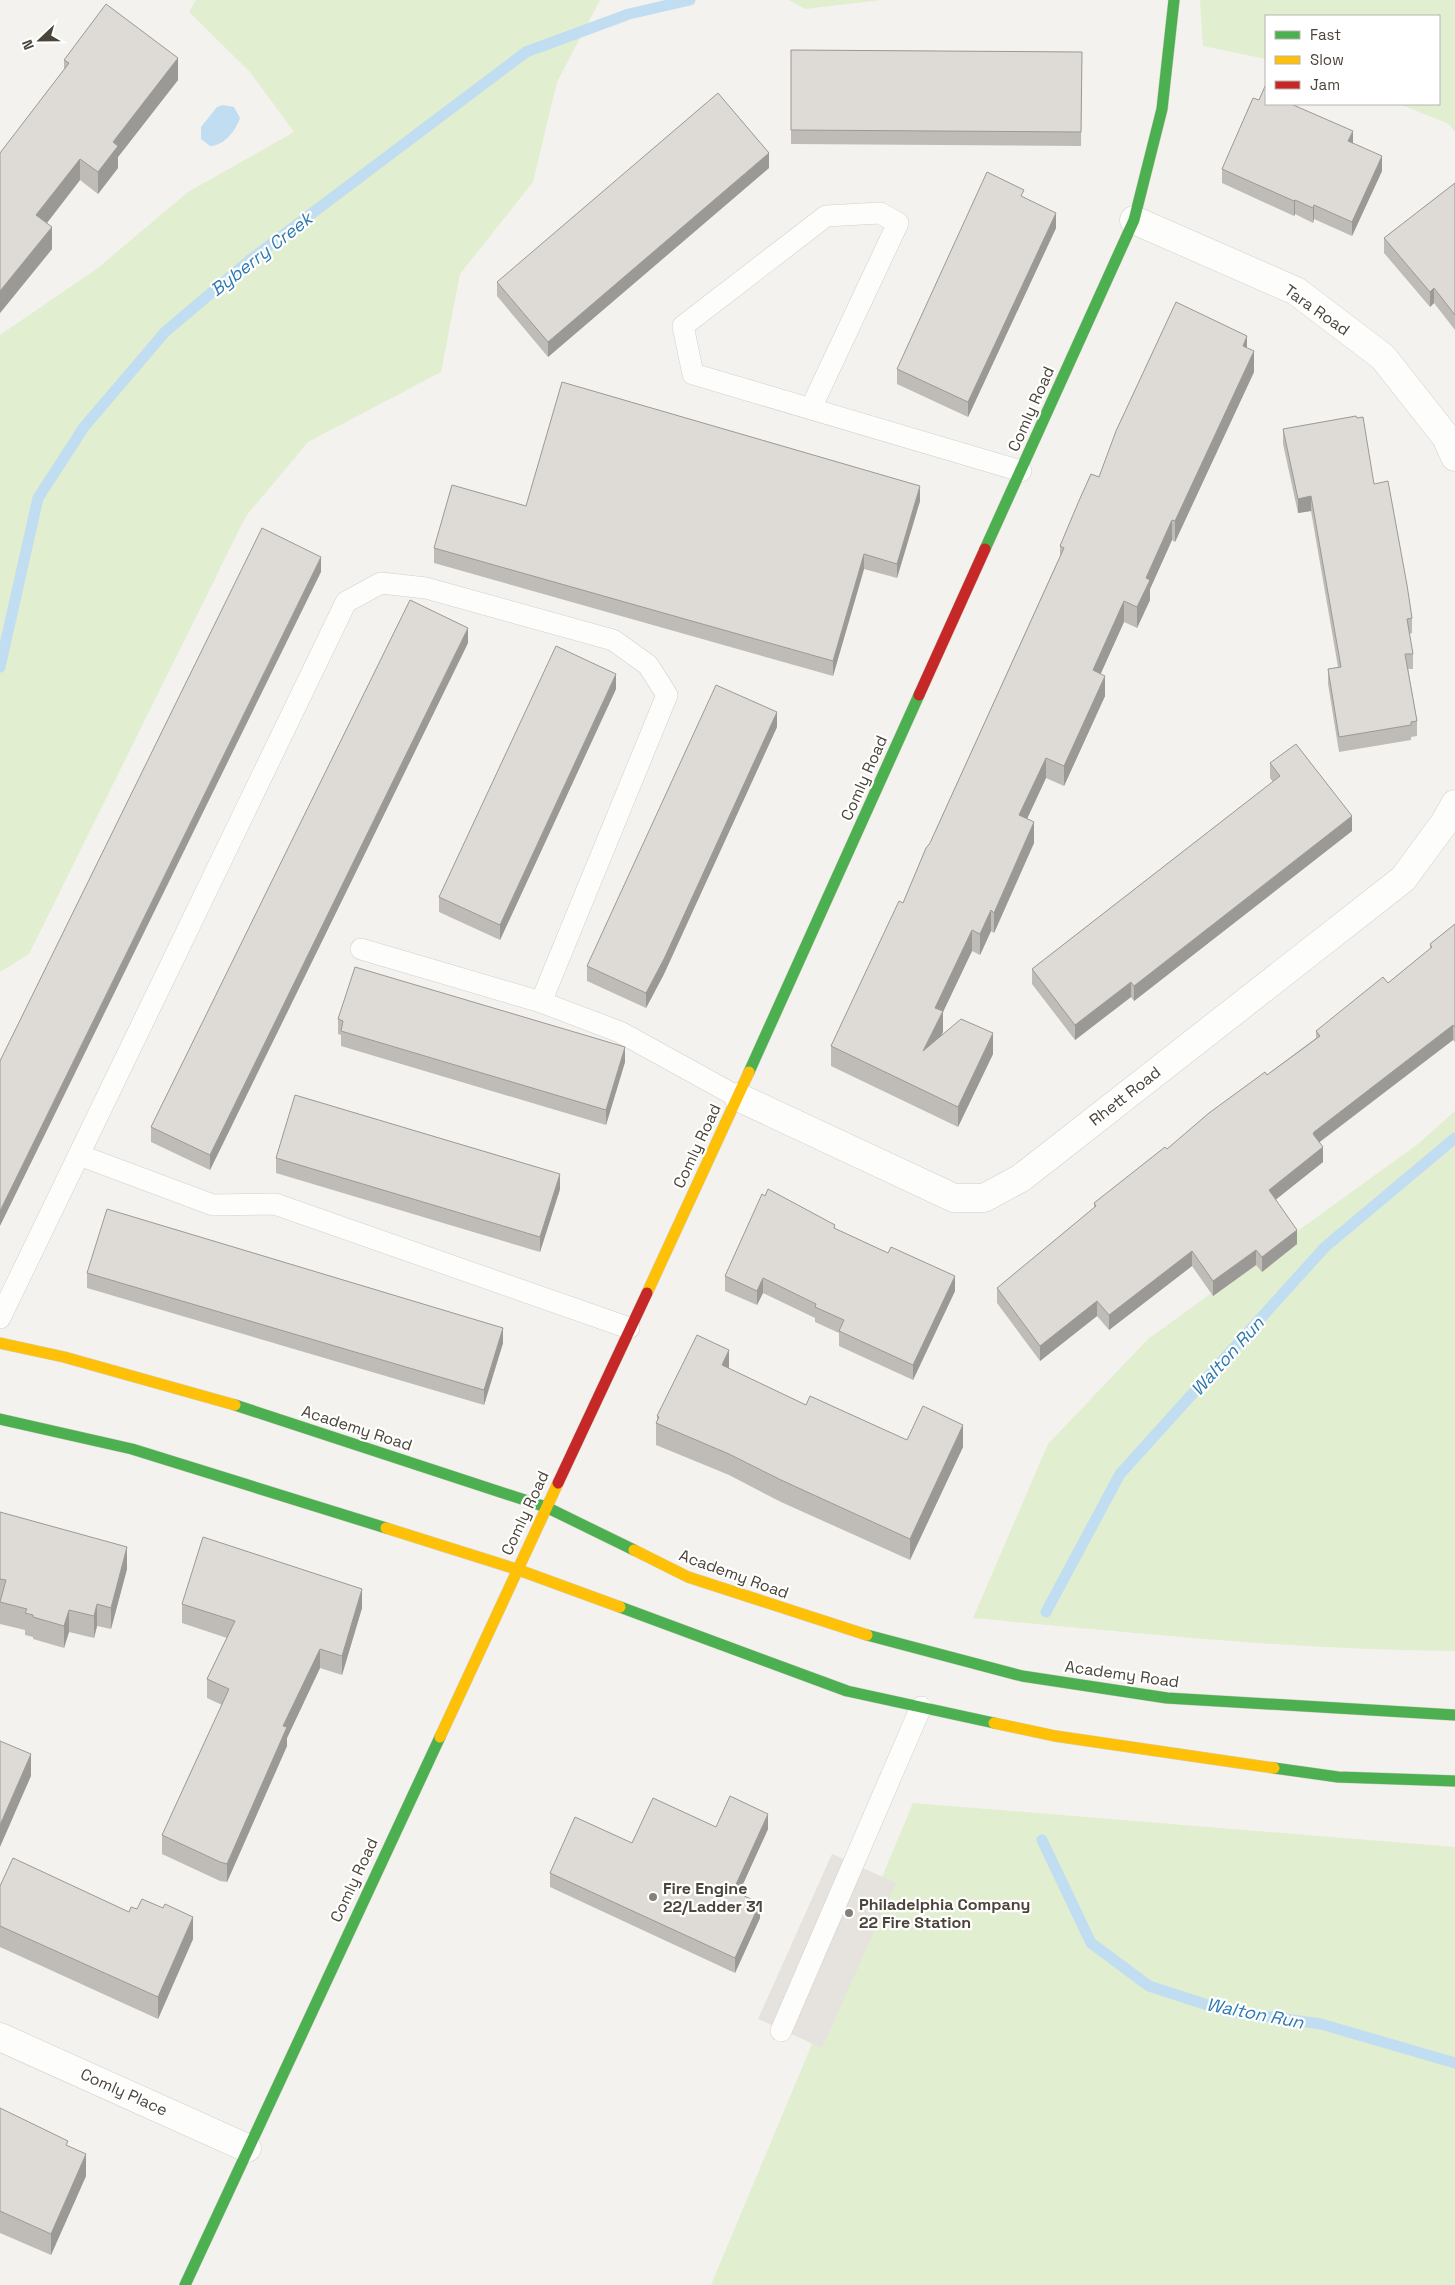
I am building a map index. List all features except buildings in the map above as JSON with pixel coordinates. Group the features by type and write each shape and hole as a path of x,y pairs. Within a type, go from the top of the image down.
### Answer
{"main road":[{"name":"Comly Road","path":"185,2285 516,1569 738,1097 1134,220 1162,109 1174,0"},
{"name":"Academy Road","path":"0,1342 64,1357 255,1411 546,1506 688,1577 851,1631 1022,1676 1167,1698 1455,1715"},
{"path":"0,1419 132,1450 516,1569 846,1691 1055,1736 1338,1777 1455,1781"}],"street":[{"name":"Tara Road","path":"1134,220 1296,291 1383,357 1446,438 1455,457"},
{"name":"Rhett Road","path":"738,1097 954,1198 984,1198 1021,1178 1403,879 1445,822 1455,804"},
{"name":"Comly Place","path":"0,2037 247,2148"}],"lane":[{"path":"811,408 898,224 880,213 826,216 683,326 694,374 1021,471"},
{"path":"0,1318 346,602 381,583 426,588 613,640 648,665 667,695 541,1002"},
{"path":"361,949 541,1002 620,1032 738,1097"},
{"path":"79,1155 213,1205 275,1204 629,1328"},
{"path":"781,2031 921,1707"}],"green space":[{"path":"196,0 600,0 557,82 533,182 460,274 441,372 308,442 246,516 29,954 0,972 0,335 98,268 188,192 294,132 250,72 189,12"},
{"path":"789,0 881,0 805,9"},
{"path":"1200,0 1455,0 1455,132 1449,124 1402,105 1440,105 1440,15 1265,15 1265,59 1203,46"},
{"path":"1455,1111 1455,1651 1334,1648 1274,1644 973,1618 1048,1444 1148,1339 1418,1144"},
{"path":"913,1803 1455,1847 1455,2285 711,2285"}],"shaded area":[{"path":"832,1854 896,1883 822,2048 758,2019"}],"water":[{"path":"223,105 234,107 240,118 236,127 225,140 210,146 201,139 201,127 217,107"}],"waterway":[{"name":"Byberry Creek","path":"0,667 38,498 84,427 165,332 250,260 526,52 629,14 690,0"},
{"name":"Walton Run","path":"1046,1612 1120,1474 1325,1247 1455,1138"},
{"name":"Walton Run","path":"1042,1840 1091,1943 1149,1986 1226,2011 1321,2024 1455,2063"}],"traffic: fast":[{"path":"985,549 1134,220 1162,109 1174,0"},
{"path":"749,1072 919,695"},
{"path":"235,1405 546,1507 634,1550"},
{"path":"0,1419 132,1449 386,1528"},
{"path":"620,1607 847,1691 994,1723"},
{"path":"867,1635 1022,1676 1167,1698 1455,1715"},
{"path":"185,2285 440,1737"},
{"path":"1274,1768 1338,1777 1455,1781"}],"traffic: slow":[{"path":"647,1293 749,1072"},
{"path":"0,1343 64,1357 235,1405"},
{"path":"440,1737 558,1483"},
{"path":"386,1528 516,1569 620,1607"},
{"path":"634,1550 688,1577 867,1635"},
{"path":"994,1723 1055,1736 1274,1768"}],"traffic: jam":[{"path":"919,695 985,549"},
{"path":"558,1483 647,1293"}],"place":[{"name":"Fire Engine 22/Ladder 31","path":"653,1897"},
{"name":"Philadelphia Company 22 Fire Station","path":"849,1913"}]}
